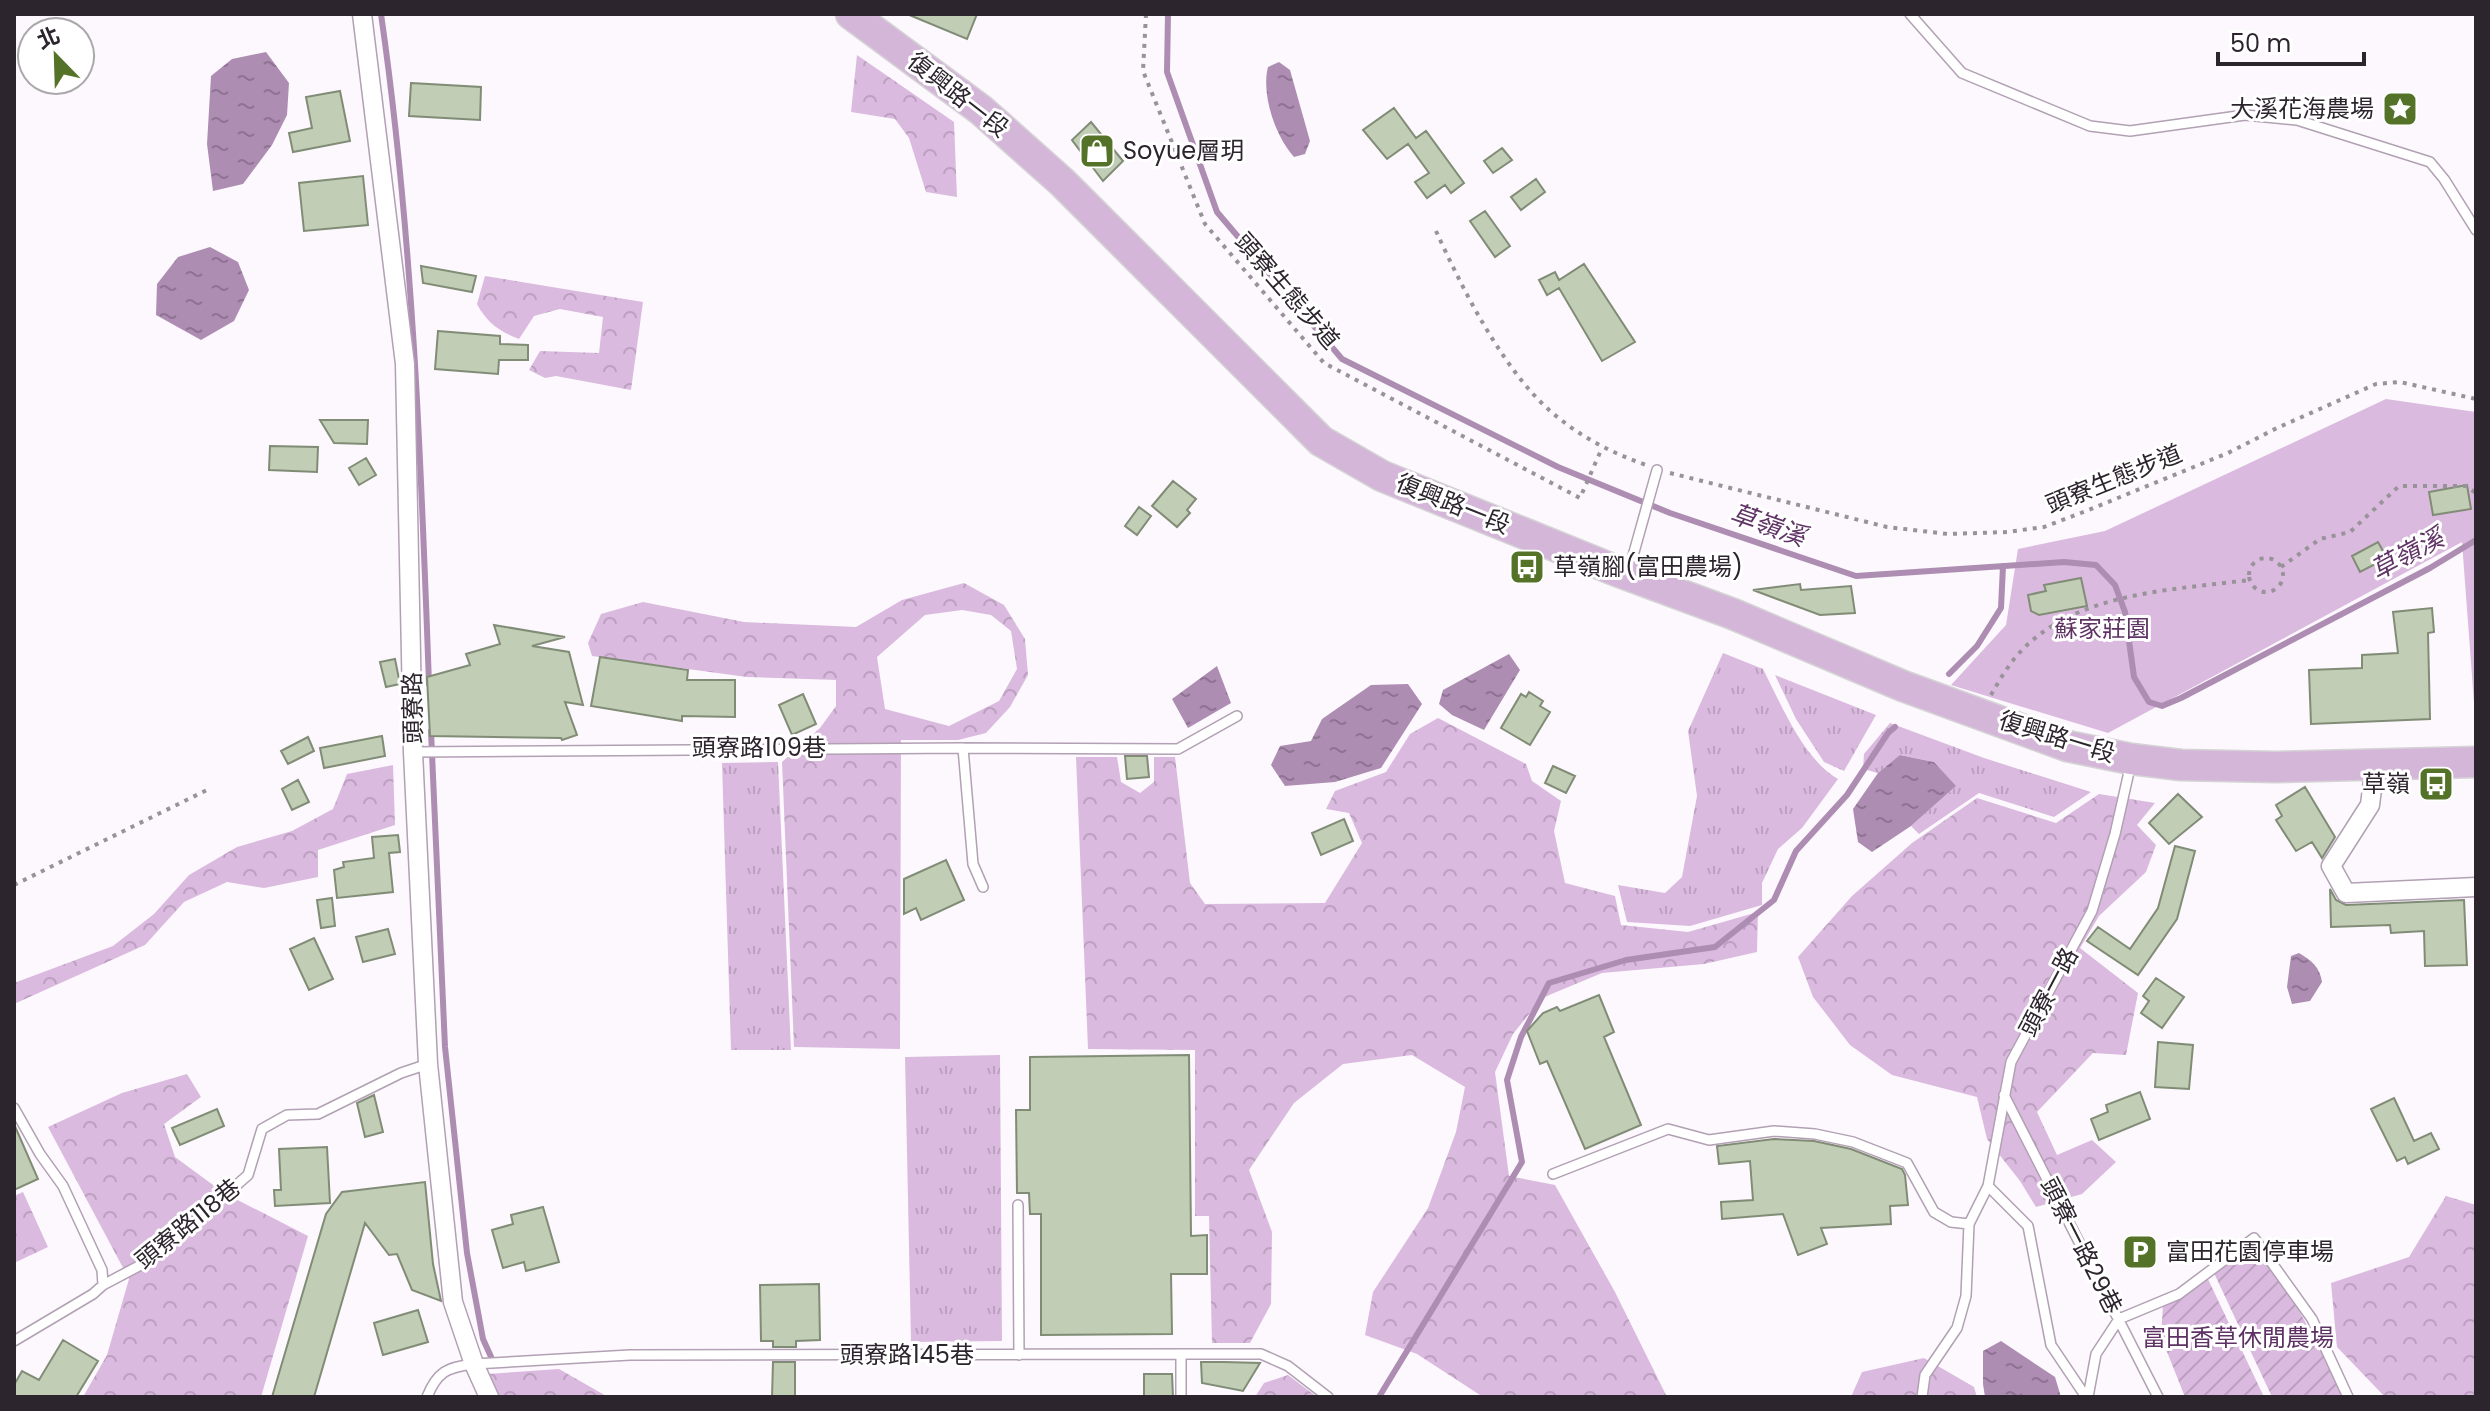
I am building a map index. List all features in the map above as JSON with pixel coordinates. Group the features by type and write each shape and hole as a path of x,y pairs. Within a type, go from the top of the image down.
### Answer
{"main road":[{"name":"復興路一段","path":"851,14 981,110 1062,182 1321,441 1382,476 1733,614 1903,686 2067,746 2181,765 2476,762"}],"street":[{"name":"頭寮路","path":"362,14 405,364 413,752 428,1064 453,1302 489,1397"},
{"path":"2375,764 2370,805 2331,866 2346,893 2476,887"}],"lane":[{"path":"1910,14 1962,73 2090,126 2130,131 2245,115 2297,120 2430,162 2476,230"},
{"path":"1628,575 1657,470"},
{"name":"頭寮路109巷","path":"413,752 1178,749 1237,716"},
{"path":"963,748 973,864 983,887"},
{"name":"頭寮一路","path":"1922,1397 1925,1375 1957,1328 1966,1296 1969,1224 1988,1186 2011,1062 2092,911 2115,834 2131,759"},
{"name":"頭寮路118巷","path":"14,1341 103,1285 152,1259 248,1175 262,1129 287,1115 318,1114 401,1073 428,1064"},
{"name":"頭寮一路29巷","path":"2004,1095 2158,1397"},
{"path":"14,1108 40,1154 63,1186 102,1270 103,1285"},
{"path":"1553,1174 1668,1129 1709,1140 1774,1131 1815,1134 1853,1142 1907,1163 1934,1212 1951,1222 1969,1224"},
{"path":"1988,1186 2028,1226 2051,1345 2087,1397"},
{"path":"1018,1205 1019,1355"},
{"path":"2087,1397 2096,1354 2119,1319 2179,1294 2254,1238 2312,1319 2348,1397"},
{"path":"1181,1354 1181,1397"},
{"name":"頭寮路145巷","path":"427,1397 433,1381 452,1366 630,1355 1181,1354 1261,1354 1288,1366 1328,1397"}],"path":[{"name":"頭寮生態步道","path":"1146,14 1143,71 1205,224 1324,363 1580,498 1602,447"},
{"name":"頭寮生態步道","path":"1436,231 1464,292 1516,373 1557,418 1602,447 1657,470 1887,527 1948,534 2044,527 2228,453 2376,384 2400,382 2476,399"},
{"path":"2281,567 2320,539 2350,532 2399,486 2466,486 2476,493"},
{"path":"2261,558 2273,559 2281,567 2283,579 2271,592 2255,589 2249,580 2252,564 2261,558"},
{"path":"1979,714 2022,650 2044,630 2071,614 2154,592 2249,580"},
{"path":"14,885 211,788"}],"green space":[{"path":"857,55 954,122 957,197 926,192 909,138 895,119 851,112"},
{"path":"485,276 643,302 631,390 556,376 545,378 529,370 540,351 599,353 603,317 560,309 534,316 519,339 494,326 477,304"},
{"name":"蘇家莊園","path":"2386,399 2476,412 2476,730 2462,542 2108,733 1951,685 2006,625 2018,549 2105,531"},
{"path":"964,583 1004,605 1025,639 1028,675 1010,707 986,733 958,740 901,740 900,1049 794,1047 782,762 820,728 836,706 836,680 747,677 592,656 588,643 601,614 643,602 744,622 856,627 902,600","holes":["962,610 991,615 1011,631 1017,669 999,701 949,726 885,709 877,657 925,615"]},
{"path":"1723,653 1763,669 1804,745 1825,770 1838,779 1802,828 1778,849 1762,883 1762,905 1690,926 1627,922 1618,885 1665,893 1682,877 1697,796 1688,731"},
{"path":"1775,675 1876,715 1844,771 1824,762 1796,719"},
{"path":"1438,718 1526,764 1532,781 1561,801 1554,831 1565,883 1615,896 1621,925 1688,932 1758,912 1757,952 1704,964 1602,973 1542,998 1513,1034 1495,1072 1509,1176 1555,1185 1615,1292 1667,1397 1483,1397 1417,1354 1365,1335 1373,1292 1428,1208 1456,1132 1465,1087 1412,1055 1343,1064 1294,1103 1249,1170 1272,1232 1271,1304 1250,1343 1212,1343 1209,1216 1195,1216 1195,1050 1088,1049 1076,757 1117,757 1121,782 1140,793 1154,782 1154,757 1175,757 1190,883 1205,904 1325,903 1362,843 1349,813 1326,809 1335,791 1386,772 1410,734"},
{"path":"1890,723 1984,758 2091,792 2054,817 1979,793 1919,834 1911,826 1955,787 1934,762 1901,755 1878,773 1863,769 1864,754"},
{"path":"778,762 791,1050 731,1050 722,763"},
{"path":"393,765 395,825 318,850 318,877 264,888 227,882 184,902 145,945 14,1004 14,983 113,946 154,914 189,875 237,847 292,831 333,809 347,774"},
{"path":"2099,794 2155,803 2137,825 2156,845 2146,872 2099,916 2080,948 2138,993 2126,1055 2093,1053 2037,1112 2057,1155 2092,1140 2116,1162 2082,1194 2036,1207 1987,1139 1977,1097 1892,1075 1850,1045 1813,997 1798,957 1852,896 1912,843 1977,798 2056,823"},
{"path":"1000,1055 1002,1341 911,1342 905,1057"},
{"path":"187,1074 201,1097 164,1124 175,1157 224,1193 308,1236 261,1397 83,1397 107,1355 129,1279 48,1127 122,1093"},
{"path":"23,1192 48,1247 14,1263 14,1196"},
{"path":"2446,1196 2476,1205 2476,1397 2385,1397 2337,1347 2331,1283 2409,1257"},
{"path":"2262,1244 2347,1397 2272,1397 2214,1273"},
{"path":"2207,1277 2264,1397 2185,1397 2161,1337 2163,1305"},
{"path":"1924,1358 1974,1387 1977,1397 1851,1397 1862,1372"},
{"path":"559,1369 608,1397 498,1397 487,1374"},
{"path":"1288,1375 1317,1397 1255,1397 1264,1383"}],"water":[{"path":"266,52 289,83 287,115 272,145 243,184 213,191 207,144 211,76 232,59"},
{"path":"1279,62 1290,70 1310,141 1305,154 1294,157 1281,138 1266,90 1268,67"},
{"path":"210,247 238,262 249,290 234,321 201,340 156,315 157,284 178,257"},
{"path":"1509,654 1520,670 1484,730 1452,715 1439,704 1443,690"},
{"path":"1217,666 1231,703 1188,728 1172,699"},
{"path":"1408,684 1422,704 1381,768 1335,782 1285,786 1271,765 1280,746 1311,741 1322,719 1371,685"},
{"path":"1900,755 1934,762 1956,786 1911,826 1872,852 1858,842 1853,809 1878,773"},
{"path":"2299,953 2314,964 2322,982 2310,1001 2292,1004 2287,987 2291,956"},
{"path":"2001,1341 2055,1377 2061,1397 1985,1397 1983,1351"}],"building":[{"path":"907,14 977,14 967,39"},
{"path":"411,83 481,87 480,120 409,116"},
{"path":"340,91 350,141 293,152 289,133 312,128 306,97"},
{"path":"1394,108 1416,138 1426,131 1464,183 1451,193 1445,185 1427,198 1415,182 1429,173 1408,144 1387,159 1363,130"},
{"name":"Soyue層玥","path":"1091,122 1123,161 1103,181 1072,140"},
{"path":"1502,148 1512,160 1493,173 1484,161"},
{"path":"363,176 368,225 304,231 299,183"},
{"path":"1536,179 1545,192 1521,210 1511,197"},
{"path":"1485,211 1510,246 1495,257 1470,221"},
{"path":"1584,264 1635,342 1602,361 1559,288 1547,295 1539,280 1555,272 1559,280"},
{"path":"421,266 476,276 472,292 423,283"},
{"path":"438,331 500,336 500,344 528,345 528,360 499,360 498,374 435,369"},
{"path":"320,420 368,420 367,444 334,443"},
{"path":"270,446 318,447 317,472 269,470"},
{"path":"366,458 376,475 359,485 349,468"},
{"path":"1173,481 1196,499 1187,510 1190,513 1177,527 1152,506"},
{"path":"2467,485 2471,509 2433,515 2429,492"},
{"path":"1139,507 1151,516 1137,535 1125,526"},
{"path":"2378,542 2387,558 2360,572 2352,556"},
{"path":"2081,578 2087,606 2039,615 2031,611 2028,595 2046,591 2044,585"},
{"path":"1800,584 1801,590 1851,586 1855,613 1820,615 1753,590"},
{"path":"2432,608 2434,632 2428,633 2430,719 2311,724 2309,670 2362,668 2362,655 2398,653 2393,612"},
{"path":"494,625 565,637 532,646 569,652 583,705 565,702 577,735 562,740 430,736 427,677 470,665 466,654 500,644"},
{"path":"600,657 688,670 687,680 735,680 735,717 682,716 682,721 591,706"},
{"path":"395,659 400,684 386,687 380,662"},
{"path":"1529,692 1543,701 1540,706 1550,712 1530,745 1501,728 1521,694 1526,697"},
{"path":"803,694 816,724 792,735 779,705"},
{"path":"382,736 385,756 324,768 320,748"},
{"path":"308,737 314,751 288,764 281,751"},
{"path":"1125,756 1147,756 1149,777 1127,779"},
{"path":"1553,766 1575,776 1566,793 1545,783"},
{"path":"298,780 309,802 292,810 282,789"},
{"path":"2305,787 2335,837 2322,858 2312,842 2296,851 2276,820 2282,816 2276,805"},
{"path":"2178,794 2202,817 2169,844 2149,823"},
{"path":"1344,819 1353,841 1321,855 1312,833"},
{"path":"398,835 400,852 389,853 393,892 337,898 334,870 344,867 343,862 374,858 372,837"},
{"path":"2175,846 2195,851 2177,919 2138,975 2087,941 2098,927 2130,949 2158,908"},
{"path":"946,860 964,900 921,920 916,908 904,914 904,879"},
{"path":"2330,889 2336,900 2346,905 2464,900 2467,965 2425,966 2424,931 2391,933 2390,925 2331,927"},
{"path":"332,898 335,926 321,928 317,900"},
{"path":"388,929 395,954 363,962 356,937"},
{"path":"314,938 333,979 309,990 290,949"},
{"path":"2156,978 2184,997 2162,1028 2141,1013 2149,1001 2143,996"},
{"path":"1599,995 1614,1032 1604,1037 1641,1125 1585,1149 1547,1061 1540,1064 1527,1031 1543,1013 1557,1007 1560,1011"},
{"path":"2158,1042 2193,1045 2189,1089 2155,1087"},
{"path":"1189,1055 1191,1236 1207,1235 1207,1274 1171,1274 1172,1334 1041,1335 1041,1214 1030,1214 1029,1193 1017,1193 1016,1110 1030,1110 1030,1057"},
{"path":"2140,1092 2150,1119 2099,1140 2091,1119 2108,1112 2106,1105"},
{"path":"374,1095 383,1132 365,1137 357,1103"},
{"path":"2394,1098 2414,1141 2431,1133 2439,1149 2408,1164 2405,1157 2397,1161 2371,1109"},
{"path":"217,1109 224,1126 180,1145 172,1128"},
{"path":"14,1124 38,1179 14,1190"},
{"path":"1774,1139 1814,1141 1851,1149 1902,1169 1908,1205 1890,1206 1891,1224 1821,1228 1827,1244 1798,1255 1783,1214 1722,1219 1721,1202 1753,1200 1750,1161 1719,1164 1717,1146"},
{"path":"327,1147 330,1203 275,1206 274,1190 281,1190 279,1149"},
{"path":"425,1182 433,1264 441,1301 412,1290 397,1254 389,1255 365,1223 314,1397 272,1397 326,1214 342,1192"},
{"path":"543,1207 559,1262 526,1271 524,1262 503,1268 492,1230 513,1224 511,1215"},
{"path":"819,1284 820,1340 796,1341 796,1347 773,1347 773,1341 761,1341 760,1285"},
{"path":"418,1310 428,1342 383,1355 374,1323"},
{"path":"63,1340 98,1361 76,1397 14,1397 14,1385 22,1371 39,1380"},
{"path":"773,1362 795,1362 795,1397 772,1397"},
{"path":"1201,1362 1260,1363 1243,1391 1202,1383"},
{"path":"1144,1374 1172,1374 1173,1397 1144,1397"}],"waterway":[{"path":"381,14 408,264 419,432 429,684"},
{"name":"草嶺溪","path":"1168,14 1167,72 1217,212 1342,359 1558,467 1670,513 1856,576 2064,562 2096,565 2115,585 2125,612 2134,677 2149,702 2162,706 2430,568 2476,540"},
{"path":"1949,674 1977,646 2001,608 2003,566"},
{"path":"1379,1397 1522,1162 1507,1080 1521,1037 1549,983 1626,960 1715,947 1774,900 1796,851 1847,795 1895,727"},
{"path":"431,731 445,1047 467,1253 483,1339 492,1359"}],"place":[{"name":"大溪花海農場","path":"2400,109"},
{"name":"Soyue層玥","path":"1097,151"},
{"name":"草嶺腳(富田農場)","path":"1527,567"},
{"name":"草嶺","path":"2436,784"},
{"name":"富田花園停車場","path":"2140,1252"}],"park label":[{"name":"富田香草休閒農場","path":"2238,1338"}]}
